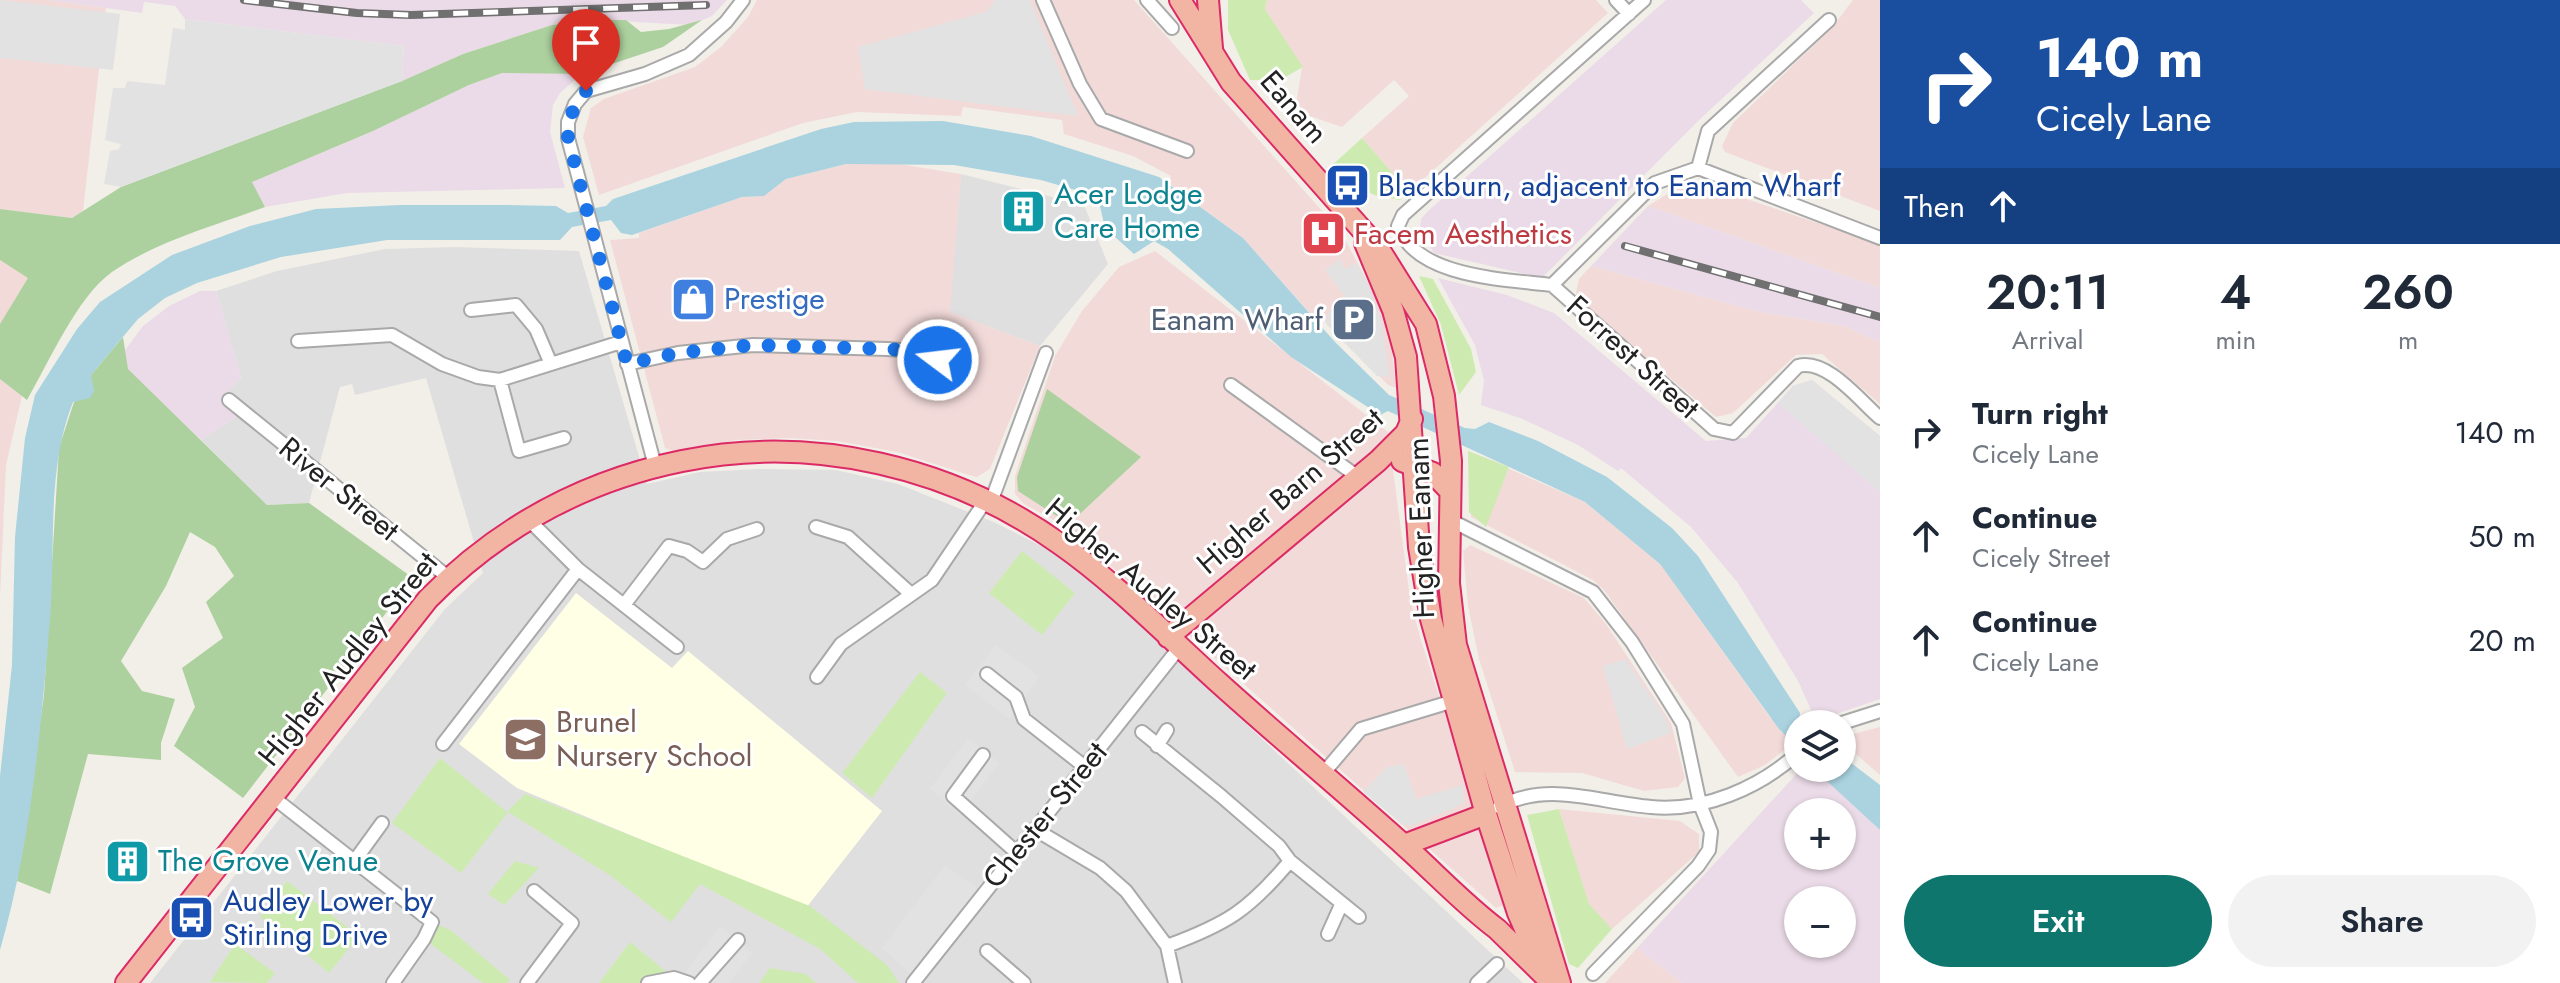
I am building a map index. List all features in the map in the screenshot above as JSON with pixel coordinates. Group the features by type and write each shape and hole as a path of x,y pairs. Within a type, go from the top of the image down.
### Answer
{"highway":[{"name":"Eanam","path":"1180,0 1231,82 1335,200"},
{"name":"Eanam","path":"1208,0 1212,50"},
{"name":"Higher Eanam","path":"1335,200 1394,270 1426,324 1444,396 1451,461 1449,583 1456,645 1486,814 1518,913 1553,982"},
{"name":"Higher Eanam","path":"1356,223 1400,332 1410,386 1419,547 1431,619 1506,803 1553,982"},
{"name":"Higher Barn Street","path":"1174,642 1413,427"},
{"name":"Higher Audley Street","path":"126,983 428,599 483,548 527,518 592,487 655,466 735,454 843,456 922,474 988,501 1063,547 1174,642 1321,776 1404,845 1553,982"},
{"path":"1378,461 1414,463 1433,473 1450,491"},
{"path":"1404,845 1486,814"}],"street":[{"path":"655,466 593,242 568,138 568,122 575,104 586,91 645,74 689,55 726,22 743,0"},
{"path":"1043,0 1080,84 1101,119 1187,151"},
{"path":"1147,0 1172,28"},
{"path":"1616,0 1629,14"},
{"path":"1644,0 1403,215 1398,226 1402,237 1417,255 1491,278 1552,285 1655,183 1698,168 1880,238"},
{"path":"1698,168 1708,131 1829,20"},
{"name":"Forrest Street","path":"1552,285 1714,429 1733,433 1798,366 1821,368 1880,418"},
{"path":"471,310 516,305 536,329 551,364"},
{"path":"298,341 392,335 442,364 478,377 500,380 621,342"},
{"path":"627,364 678,353 753,345 929,352 938,360"},
{"path":"817,677 841,644 932,580 988,501 1046,353"},
{"path":"500,380 519,451 564,438"},
{"path":"1231,385 1358,477"},
{"name":"River Street","path":"229,400 449,578"},
{"path":"527,518 578,569 677,647"},
{"path":"1448,519 1593,592 1632,642 1683,724 1700,804 1712,841 1704,859 1593,974"},
{"path":"816,527 848,537 911,594"},
{"path":"624,605 669,546 687,551 703,562 727,539 757,529"},
{"path":"443,744 578,569"},
{"name":"Chester Street","path":"913,983 1085,767 1174,642"},
{"path":"987,674 1016,697 1024,719 1085,767"},
{"path":"1321,776 1361,729 1464,698"},
{"path":"1856,719 1880,711"},
{"path":"1157,746 1167,730"},
{"path":"1142,732 1268,836 1290,861 1359,917"},
{"path":"983,755 953,796 1016,852"},
{"path":"1486,814 1531,794 1556,793 1651,807 1700,804 1751,787 1784,764"},
{"path":"274,798 432,922 424,939 393,983"},
{"path":"353,863 382,823"},
{"path":"1036,830 1100,868 1126,891 1167,946 1175,983"},
{"path":"1167,946 1235,917 1263,893 1290,861"},
{"path":"527,983 572,923 534,891"},
{"path":"1328,934 1341,905"},
{"path":"700,983 738,940"},
{"path":"987,951 1024,983"},
{"path":"1477,983 1497,964"},
{"path":"648,983 674,978 689,983"}],"shaded area":[{"path":"0,0 48,0 106,8 83,211 72,218 0,209"},
{"path":"0,0 120,14 113,70 0,58"},
{"path":"48,0 727,0 712,16 690,25 599,20 552,25 463,54 402,81 404,46 185,19 175,6 144,2 142,13"},
{"path":"757,0 1134,0 1341,232 1382,309 1390,336 1396,388 1388,385 1323,319 1318,322 1243,238 1167,182 1171,176 1133,156 1064,134 1062,120 963,107 961,116 857,112 803,123 599,195 583,137 591,108 604,99 695,67 721,47 748,17"},
{"path":"995,0 1030,0 1078,116 865,89 858,47 988,11"},
{"path":"1267,0 1596,0 1608,13 1409,192 1362,138 1409,96 1394,80 1342,127 1295,111 1302,67 1265,9"},
{"path":"1666,0 1801,0 1814,13 1698,121 1542,278 1434,253 1420,231 1421,219 1428,211"},
{"path":"1853,0 1880,0 1880,211 1725,152 1722,146 1733,123 1830,30"},
{"path":"185,19 404,46 402,81 121,187 104,184 110,151 119,149 121,144 105,140 113,88 125,88 127,81 165,85 173,28 185,30"},
{"path":"502,73 582,74 560,93 553,105 550,132 565,188 347,193 265,207 252,182 373,131 469,85"},
{"path":"887,162 961,174 950,312 1040,346 990,469 977,477 897,452 837,441 786,438 736,440 676,452 665,448 610,240 639,238 639,233 742,197 764,196 786,179 846,164"},
{"path":"961,174 1084,205 1108,264 1040,346 949,312"},
{"path":"1696,182 1880,244 1880,288 1648,206 1672,191"},
{"path":"1648,206 1880,288 1880,342 1844,326 1760,312 1591,266"},
{"path":"456,247 579,251 647,484 700,472 836,470 898,484 996,523 1057,554 1109,596 1523,983 150,983 445,609 483,573 426,378 355,395 352,384 340,387 309,503 267,505 201,440 236,417 220,398 241,378 216,291 277,271 385,249"},
{"path":"1155,251 1388,432 1410,598 1506,904 1496,908 1068,528 1024,504 1015,494 1015,476 1055,356 1082,311 1119,267"},
{"name":"Eanam Wharf","path":"1340,259 1345,269 1356,263 1368,285 1380,317 1390,377 1377,376 1326,324 1328,313 1346,298 1325,270"},
{"path":"0,260 28,277 22,396 6,465 0,597"},
{"path":"1591,266 1760,312 1844,326 1880,342 1880,404 1822,354 1796,355 1733,413 1716,417 1575,297 1579,279"},
{"path":"1438,278 1507,295 1554,313 1706,441 1746,438 1793,386 1812,380 1880,436 1880,699 1848,710 1811,710 1798,681 1738,583 1691,527 1621,468 1618,471 1578,445 1520,418 1481,405 1484,381 1475,345"},
{"path":"200,291 216,291 241,378 220,398 236,417 201,440 127,369 125,350 143,326 169,306"},
{"path":"1812,380 1880,436 1880,492 1778,403 1793,386"},
{"path":"1468,451 1585,502 1660,564 1784,733 1784,750 1765,765 1738,777 1604,590 1593,580 1471,517"},
{"path":"1470,545 1584,598 1606,624 1671,723 1685,778 1678,787 1644,791 1582,773 1515,772 1479,659 1468,606 1463,551"},
{"path":"576,593 672,668 688,651 882,811 806,908 517,788 459,744"},
{"path":"996,645 1040,677 1009,719 965,685"},
{"path":"1625,659 1665,717 1671,733 1627,749 1603,666"},
{"path":"1880,727 1880,775 1856,754 1856,733"},
{"path":"968,738 999,763 960,815 930,789"},
{"path":"1404,764 1416,799 1463,785 1463,804 1411,826 1402,824 1363,792 1387,767"},
{"path":"1789,782 1829,782 1846,798 1784,798 1784,870 1856,870 1856,807 1880,830 1880,983 1682,983 1637,948"},
{"path":"1559,809 1680,821 1699,834 1699,852 1612,929 1589,905"},
{"path":"945,865 977,888 912,975 882,948"},
{"path":"720,926 752,953 729,983 689,983 681,978"},
{"path":"1637,948 1682,983 1605,983"}],"green space":[{"path":"1228,0 1267,0 1265,9 1303,67 1280,80 1250,80 1228,30"},
{"path":"626,20 641,32 669,29 702,20 663,47 582,74 502,73 252,182 265,207 148,251 99,283 76,313 27,400 0,379 0,324 28,278 0,260 0,209 72,218 121,187 402,81 463,54 552,25"},
{"path":"1362,138 1409,192 1400,200 1370,193 1347,170 1329,168"},
{"path":"1419,276 1433,279 1471,349 1476,372 1459,395 1441,325"},
{"path":"123,337 128,369 267,505 309,503 413,578 243,798 174,746 195,707 182,668 223,638 206,602 234,576 215,547 190,532 166,586 121,661 142,691 175,699 161,743 161,760 88,754 50,894 17,881 44,695 59,448 74,402 81,397 91,375"},
{"path":"1047,389 1141,457 1069,524 1018,491 1017,477"},
{"path":"1468,451 1509,467 1486,527 1469,512"},
{"path":"1022,551 1075,593 1042,635 989,593"},
{"path":"920,672 947,693 872,798 842,773"},
{"path":"440,758 507,812 525,794 810,906 887,965 899,983 858,983 820,949 700,884 671,922 611,876 508,812 461,873 392,823"},
{"path":"1559,809 1589,904 1612,929 1578,968 1569,964 1527,815"},
{"path":"515,861 539,868 504,905 488,894"},
{"path":"287,881 359,936 329,973 260,917"},
{"path":"432,922 452,931 510,980 507,983 483,983 424,939"},
{"path":"630,942 674,978 650,983 599,983"},
{"path":"235,944 275,973 267,983 210,982"},
{"path":"770,968 806,974 816,983 759,983"}],"water":[{"path":"943,121 1031,136 1159,177 1243,238 1335,342 1389,395 1465,428 1475,429 1489,422 1538,441 1607,477 1672,528 1698,556 1798,710 1784,710 1784,734 1660,564 1585,502 1388,411 1380,415 1291,357 1168,249 1154,241 1134,254 1105,228 1099,202 1089,194 1041,180 954,165 846,164 786,179 764,196 742,197 632,235 621,233 611,220 572,227 560,240 387,240 281,257 197,283 165,298 138,319 91,375 94,391 90,398 73,402 59,454 43,702 20,869 0,950 0,776 12,665 15,537 25,438 35,395 77,329 100,302 172,255 250,226 316,209 507,205 556,206 568,213 606,206 613,199 821,129 854,122"},
{"path":"1856,767 1880,785 1880,830 1856,808 1856,798 1845,798 1828,782 1856,782"}],"railway":[{"path":"244,0 357,13 411,15 706,5"},
{"path":"1625,246 1880,317"}],"place":[{"name":"Blackburn, adjacent to Eanam Wharf","path":"1347,186"},
{"name":"Acer Lodge Care Home","path":"1023,211"},
{"name":"Facem Aesthetics","path":"1323,234"},
{"name":"Prestige","path":"693,299"},
{"name":"Eanam Wharf","path":"1354,320"},
{"name":"Brunel Nursery School","path":"525,739"},
{"name":"The Grove Venue","path":"127,861"},
{"name":"Audley Lower by Stirling Drive","path":"192,918"}],"route":[{"path":"586,91 575,104 568,122 568,138 627,364 678,353 753,345 929,352 938,360"}]}
